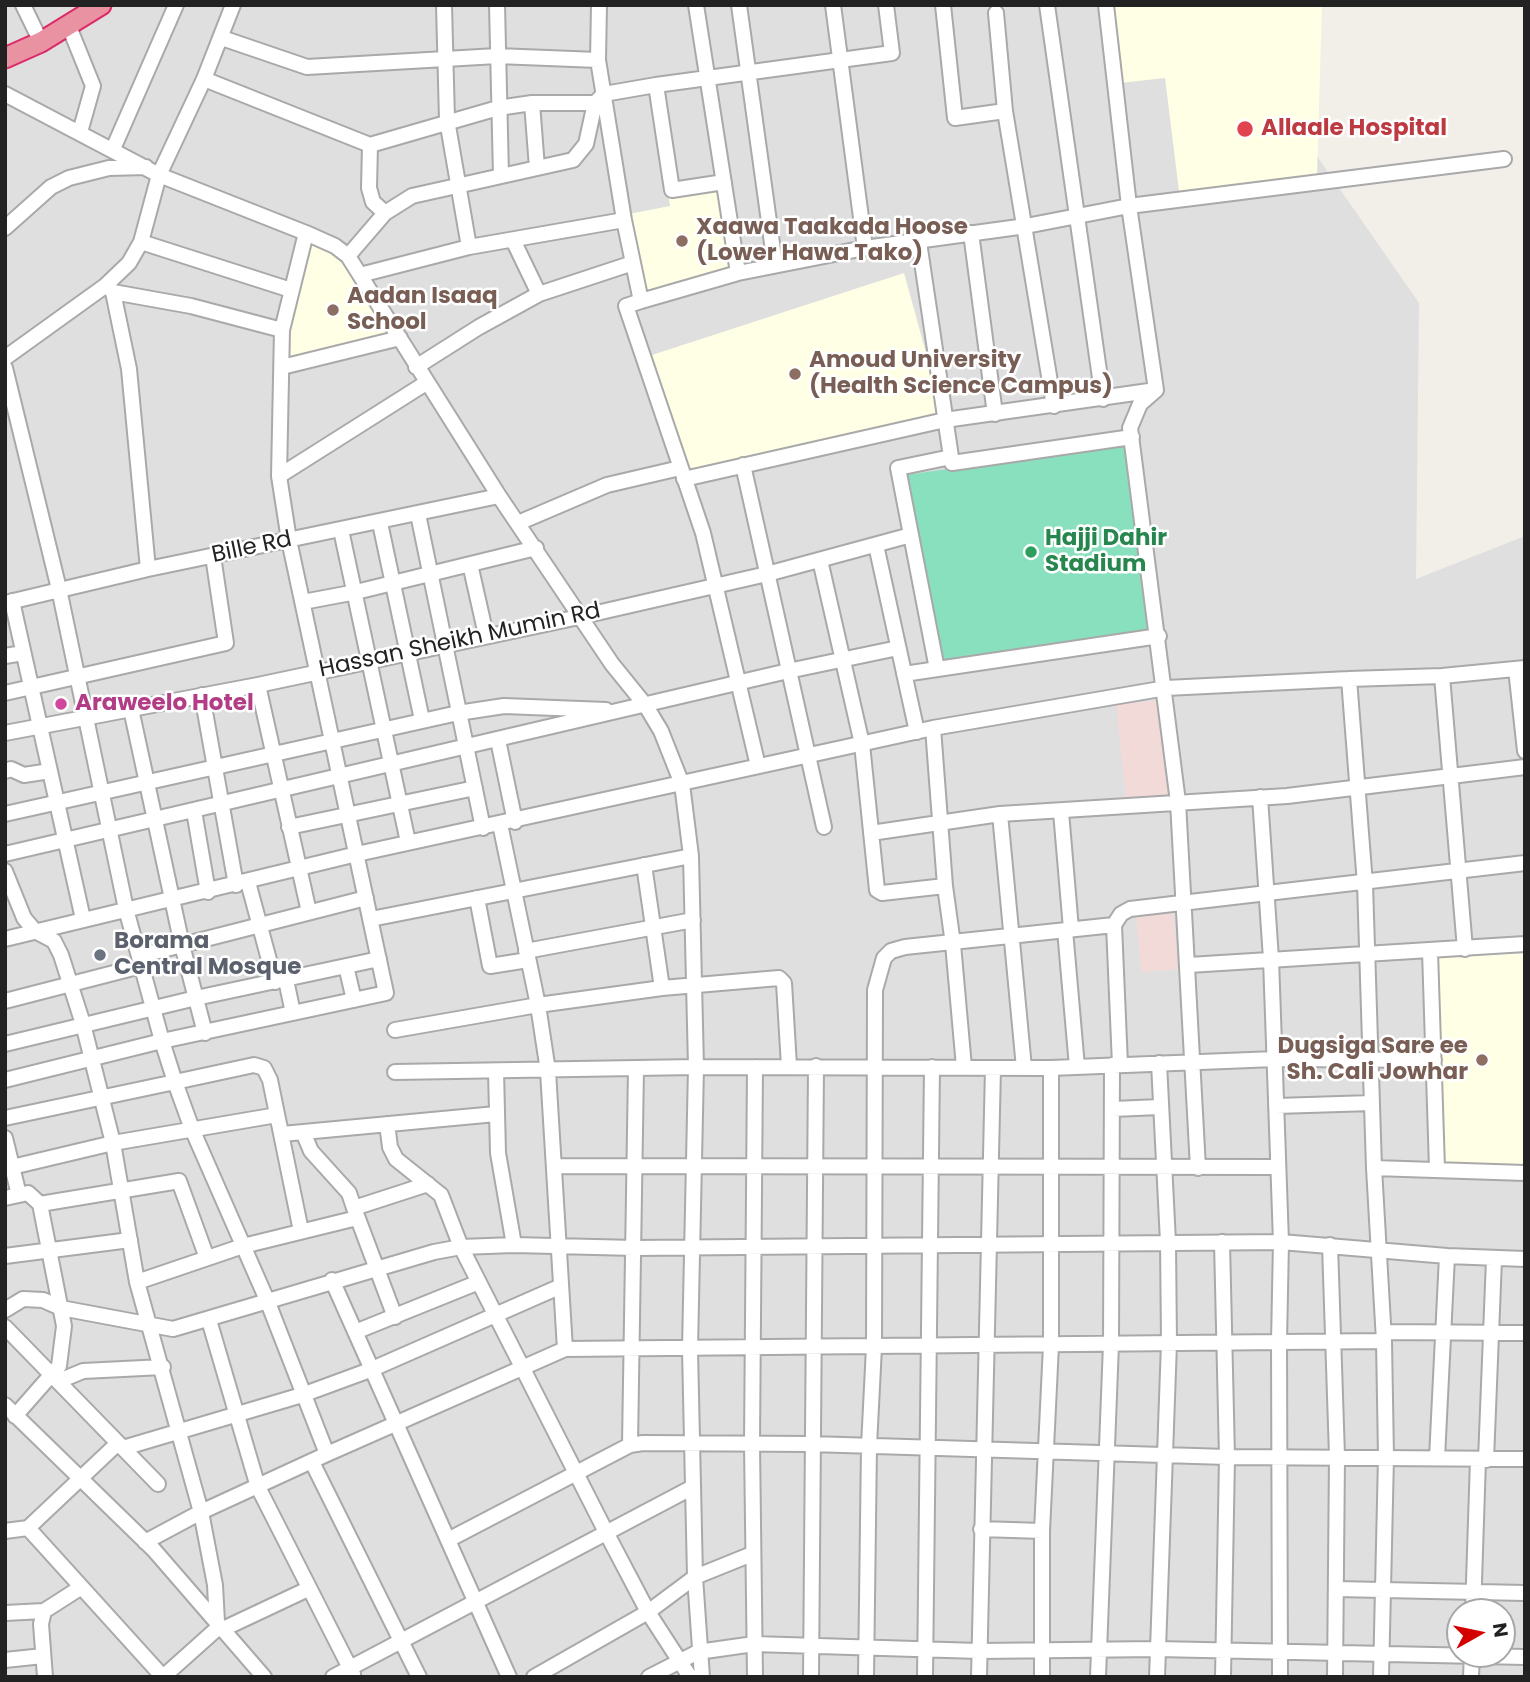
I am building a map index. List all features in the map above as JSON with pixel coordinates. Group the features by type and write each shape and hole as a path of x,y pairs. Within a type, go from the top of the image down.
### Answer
{"highway":[{"path":"5,58 41,42 100,5"}],"street":[{"path":"23,5 41,42"},
{"path":"114,149 176,5"},
{"path":"5,358 109,289 129,263 141,242 159,175 222,38 233,5"},
{"path":"444,5 447,120 469,247"},
{"path":"496,5 501,176"},
{"path":"598,5 600,99 641,301"},
{"path":"696,5 738,273"},
{"path":"739,5 775,265"},
{"path":"833,5 865,248"},
{"path":"204,79 370,145 447,120 498,108 600,99 656,85 892,53 886,5"},
{"path":"943,5 955,117 1005,111"},
{"path":"1047,5 1103,399"},
{"path":"1106,5 1129,206 1156,390 1134,415 1132,437 1166,688 1178,802 1198,1168"},
{"path":"996,13 1005,111 1054,406"},
{"path":"68,24 93,86 80,132"},
{"path":"222,38 307,67 497,56 598,60"},
{"path":"656,85 672,190 724,182"},
{"path":"5,94 159,175 306,233 335,246 348,256 499,496 536,548 579,617 646,706 661,731 682,784 691,856 696,1066 690,1349 695,1577 698,1652 702,1677"},
{"path":"348,256 385,213 412,196 573,160 581,153 589,135 600,99"},
{"path":"532,103 537,168"},
{"path":"370,145 369,188 373,202 385,213"},
{"path":"758,766 703,533 626,306 738,273 865,248 1026,226 1129,206 1504,159"},
{"path":"5,228 51,187 69,178 109,168 146,167"},
{"path":"360,275 469,247 624,220"},
{"path":"5,1080 162,1041 386,993 289,540 279,477 282,330 306,233"},
{"path":"971,233 995,414"},
{"path":"513,240 539,295"},
{"path":"141,242 291,290"},
{"path":"919,242 952,463 1132,437"},
{"path":"416,367 479,327 539,295 633,262"},
{"path":"109,289 191,306 282,330"},
{"path":"109,289 129,369 148,569"},
{"path":"282,366 400,338"},
{"path":"5,368 9,397 59,589 126,909 152,1008 192,1129 267,1300 327,1454"},
{"path":"279,477 426,383"},
{"path":"518,523 607,485 743,465 945,420 1156,390"},
{"path":"937,669 898,468 951,457"},
{"path":"743,465 824,827"},
{"name":"Bille Rd","path":"8,602 148,569 380,523 499,496"},
{"path":"418,514 483,828"},
{"path":"380,523 422,720"},
{"path":"341,530 371,659 408,842"},
{"name":"Hassan Sheikh Mumin Rd","path":"5,733 579,617 767,574 911,535"},
{"path":"876,545 917,732"},
{"path":"303,602 356,592 536,548"},
{"path":"5,693 77,679 226,643 213,556"},
{"path":"820,559 862,744 880,893 945,886"},
{"path":"470,564 486,635"},
{"path":"8,602 23,653 83,919"},
{"path":"904,674 1159,636"},
{"path":"5,855 788,671 898,648"},
{"path":"5,656 23,653"},
{"path":"5,939 408,842 507,823 808,755 933,729 1166,688 1442,676 1520,669 1525,751"},
{"path":"1442,676 1448,777 1465,948"},
{"path":"1349,679 1365,884 1374,1168 1384,1336 1386,1457 1381,1677"},
{"path":"258,684 309,912"},
{"path":"202,695 242,884 293,1013"},
{"path":"5,814 458,713 504,706 625,711"},
{"path":"131,709 181,945 205,1033"},
{"path":"933,729 945,886 964,1067"},
{"path":"498,740 514,890 538,1005 548,1071 555,1166 559,1287 565,1349"},
{"path":"871,833 1000,814 1260,797 1525,767"},
{"path":"5,771 11,769 24,775 50,771"},
{"path":"289,827 475,788"},
{"path":"1260,797 1271,959 1281,1242 1280,1677"},
{"path":"194,811 208,891"},
{"path":"1061,812 1077,1067"},
{"path":"1000,814 1024,1068"},
{"path":"371,919 691,856"},
{"path":"1098,1677 1111,1344 1112,1109 1116,1065 1114,925 1121,914 1130,909 1365,884 1525,863"},
{"path":"644,865 662,988"},
{"path":"5,871 24,918 35,930 54,941 83,1024 124,1192 137,1282 163,1367 201,1512 220,1625"},
{"path":"5,1001 70,984 181,945 366,898"},
{"path":"477,898 492,968 527,956 693,920"},
{"path":"866,1677 869,1446 874,1347 875,990 884,958 891,951 905,947 1114,925"},
{"path":"1189,965 1525,944"},
{"path":"1430,951 1437,1168"},
{"path":"5,1044 195,998 379,959"},
{"path":"346,966 354,1000"},
{"path":"395,1030 538,1005 662,988 783,979 789,1066"},
{"path":"395,1072 696,1066 1051,1068 1275,1059 1434,1060"},
{"path":"1157,1677 1169,1343 1168,1242 1159,1063"},
{"path":"5,1118 259,1065 264,1068 270,1080 301,1231"},
{"path":"811,1677 816,1066"},
{"path":"755,1067 752,1444 755,1677"},
{"path":"925,1677 932,1067"},
{"path":"630,1445 637,1166 636,1068"},
{"path":"979,1677 993,1068"},
{"path":"1042,1677 1042,1531 1053,1243 1051,1068"},
{"path":"496,1071 498,1153 514,1245"},
{"path":"1276,1106 1373,1103"},
{"path":"1112,1109 1160,1107"},
{"path":"282,1134 496,1114"},
{"path":"12,1167 113,1143 277,1115"},
{"path":"387,1124 392,1153 407,1170 441,1195 461,1247 607,1534 648,1612 690,1677"},
{"path":"303,1132 311,1151 349,1193 374,1268 395,1317"},
{"path":"5,1138 12,1167 12,1197 32,1194 40,1204 50,1248 61,1308 62,1356 57,1378"},
{"path":"555,1166 1278,1167"},
{"path":"1374,1168 1525,1173"},
{"path":"40,1204 179,1181 207,1258"},
{"path":"137,1282 243,1246 355,1213 428,1184"},
{"path":"5,1256 50,1248 130,1240"},
{"path":"1222,1241 1227,1457 1223,1677"},
{"path":"5,1310 23,1299 43,1300 61,1308 173,1329 374,1268 461,1247 514,1245 635,1248 815,1247 1222,1241 1281,1242 1447,1256 1525,1259"},
{"path":"1330,1245 1331,1341 1337,1456 1335,1677"},
{"path":"1437,1458 1447,1256"},
{"path":"1474,1598 1494,1259"},
{"path":"332,1280 509,1677"},
{"path":"355,1332 479,1282"},
{"path":"5,1531 28,1528 78,1479 120,1446 236,1416 302,1395 370,1370 559,1287"},
{"path":"209,1320 258,1487 352,1673"},
{"path":"5,1327 158,1484"},
{"path":"145,1542 201,1512 327,1454 525,1369 565,1349 1225,1343 1331,1341 1443,1332 1525,1333"},
{"path":"16,1416 57,1378 83,1371 163,1367"},
{"path":"5,1405 145,1542 264,1677"},
{"path":"448,1540 630,1445 811,1444 926,1450 983,1448 1227,1457 1525,1459"},
{"path":"312,1462 419,1677"},
{"path":"333,1677 352,1673 401,1641 476,1600 693,1487"},
{"path":"28,1528 163,1677 220,1625 308,1589"},
{"path":"981,1529 1042,1531"},
{"path":"534,1677 648,1612 695,1577 752,1554"},
{"path":"5,1613 44,1611 80,1588"},
{"path":"1336,1589 1525,1593"},
{"path":"44,1611 41,1624 45,1677"},
{"path":"649,1677 678,1659 698,1652 754,1644 979,1651 1157,1649 1446,1655"},
{"path":"5,1660 43,1656"}],"shaded area":[{"path":"5,5 1212,5 1419,303 1416,579 1525,536 1525,1677 5,1677"},
{"name":"Allaale Hospital","path":"1111,5 1322,5 1317,176 1179,191 1165,78 1120,83"},
{"name":"Xaawa Taakada Hoose (Lower Hawa Tako)","path":"720,187 733,269 646,293 629,214 670,206 668,194"},
{"name":"Aadan Isaaq School","path":"311,240 335,254 358,282 391,335 286,363 286,330"},
{"name":"Amoud University (Health Science Campus)","path":"904,273 937,393 938,413 687,472 652,355"},
{"path":"1159,700 1169,794 1126,798 1116,705"},
{"path":"1173,911 1178,969 1141,972 1136,914"},
{"name":"Dugsiga Sare ee Sh. Cali Jowhar","path":"1525,953 1525,1168 1441,1163 1437,957"}],"green space":[{"name":"Hajji Dahir Stadium","path":"1124,443 1153,629 941,662 906,475"}],"place":[{"name":"Allaale Hospital","path":"1245,129"},
{"name":"Xaawa Taakada Hoose (Lower Hawa Tako)","path":"682,241"},
{"name":"Aadan Isaaq School","path":"333,310"},
{"name":"Amoud University (Health Science Campus)","path":"795,374"},
{"name":"Hajji Dahir Stadium","path":"1031,552"},
{"name":"Araweelo Hotel","path":"61,704"},
{"name":"Borama Central Mosque","path":"100,955"},
{"name":"Dugsiga Sare ee Sh. Cali Jowhar","path":"1482,1060"}]}
